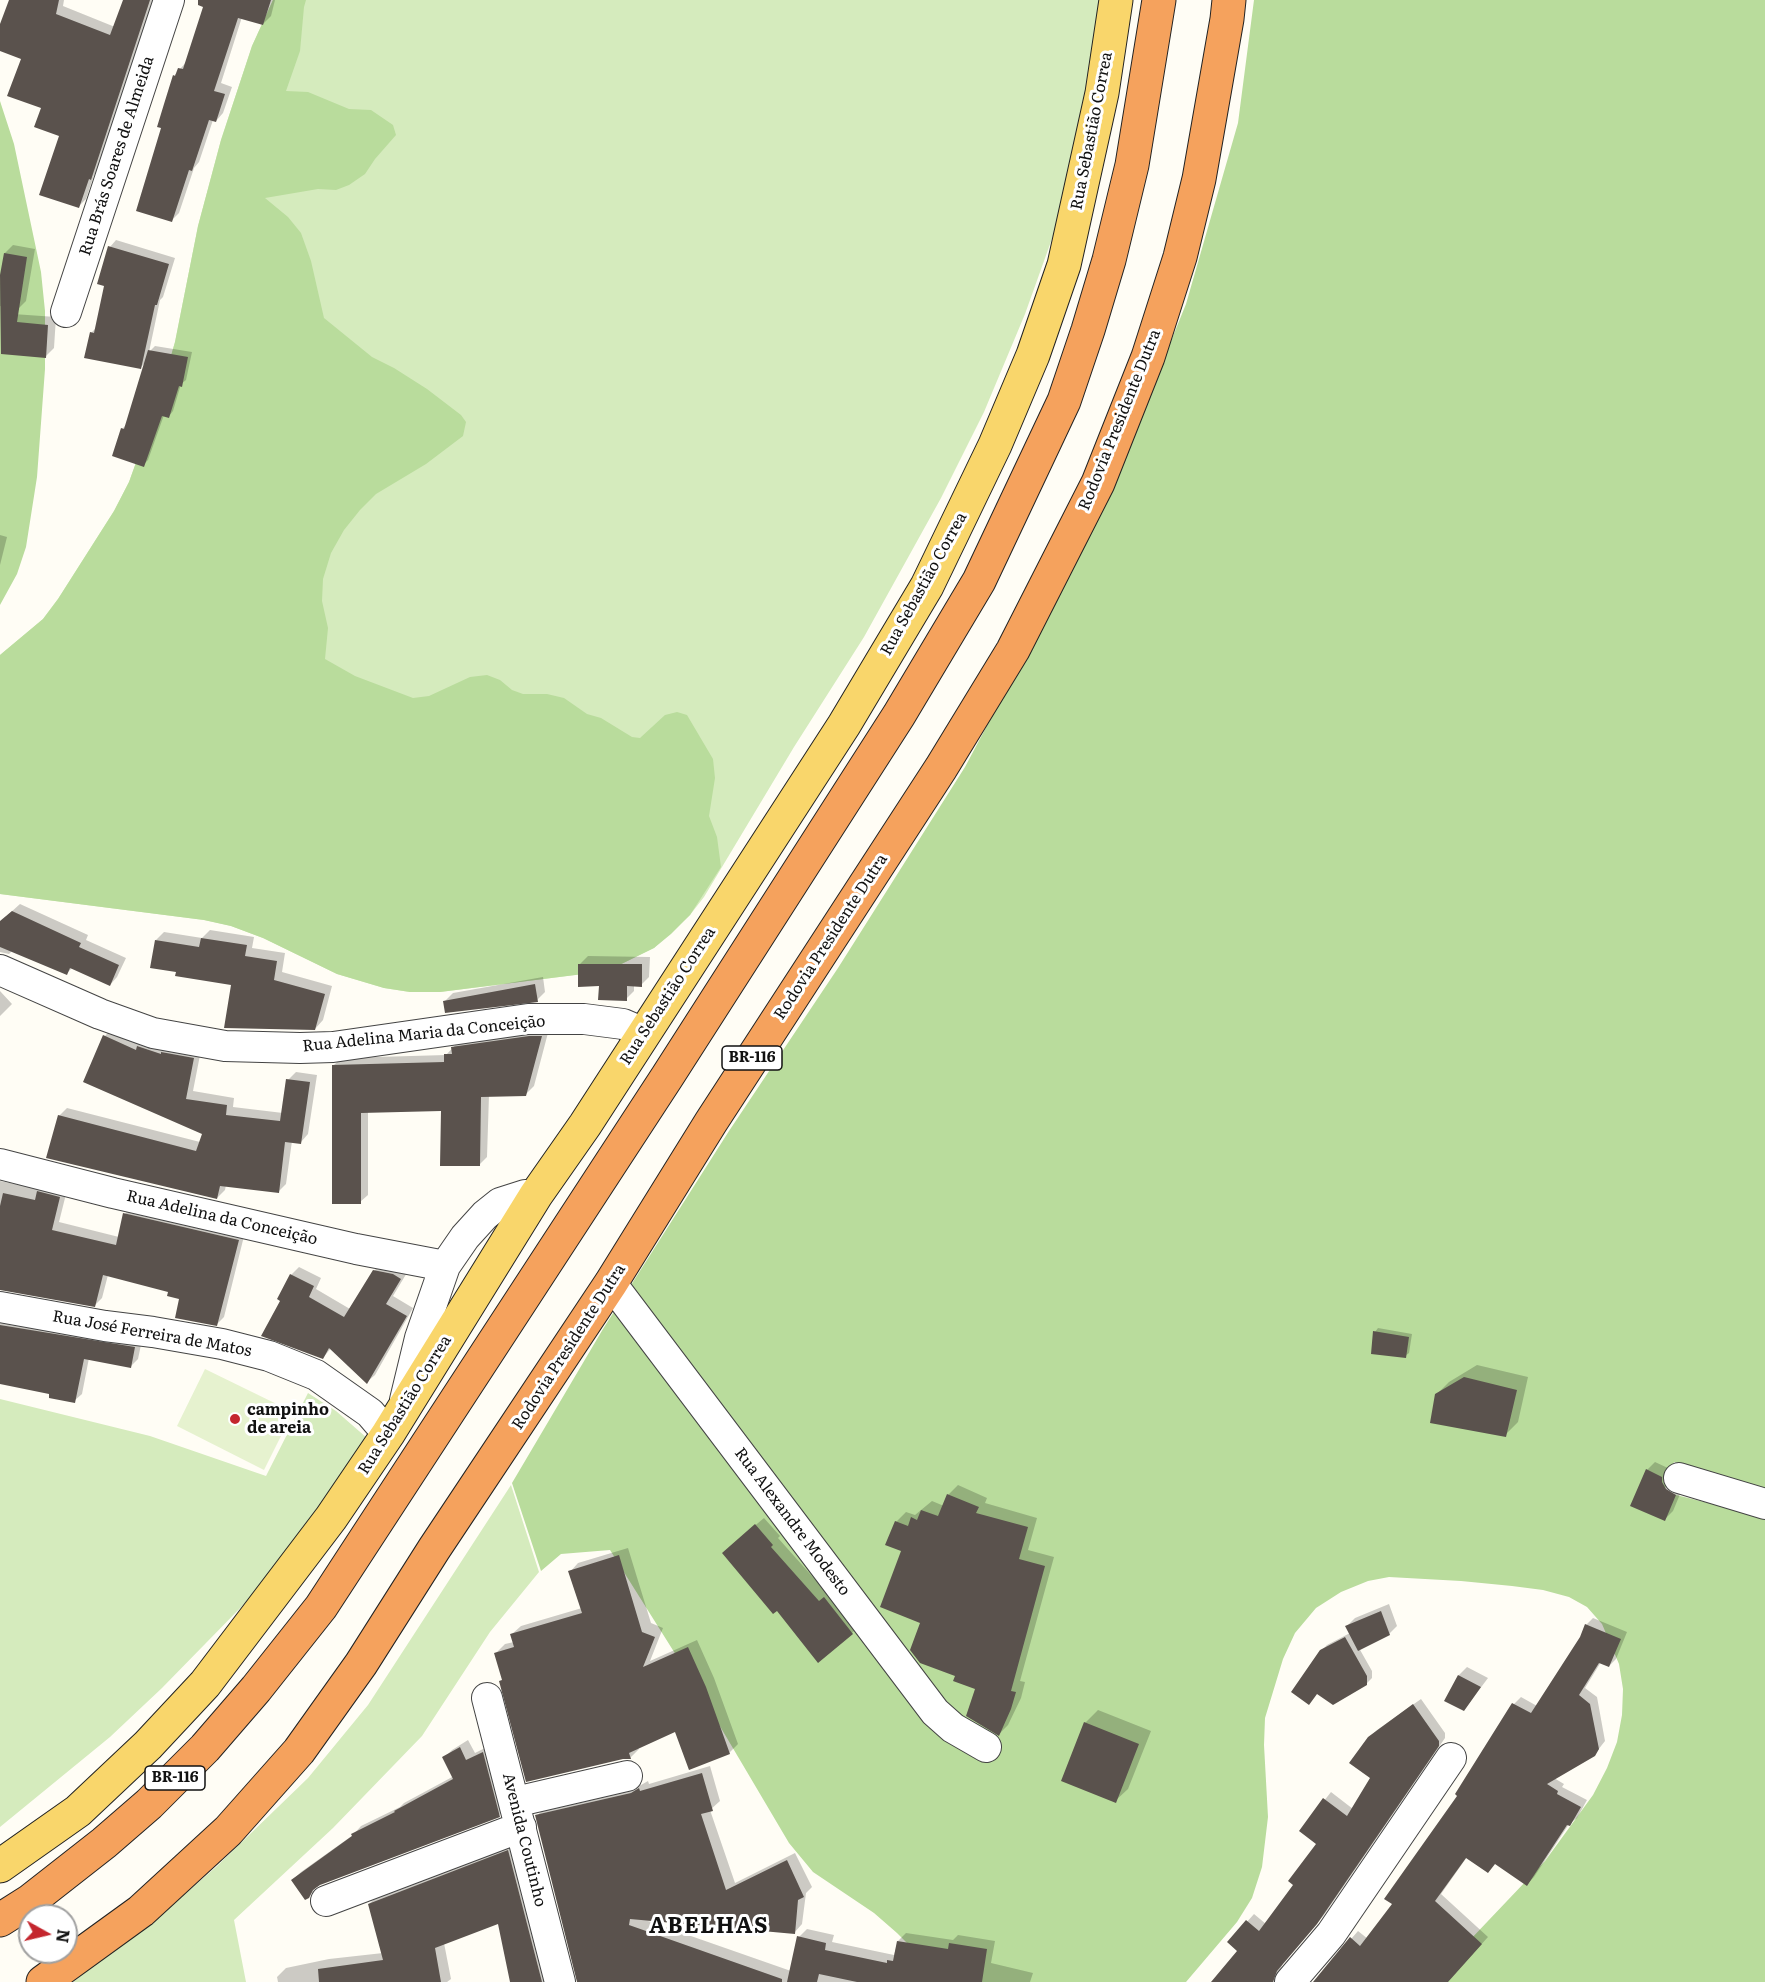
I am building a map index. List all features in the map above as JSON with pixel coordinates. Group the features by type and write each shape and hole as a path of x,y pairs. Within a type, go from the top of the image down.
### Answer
{"highway":[{"name":"BR-116","path":"0,1920 30,1901 149,1804 205,1748 256,1689 321,1607 667,1077 899,715 979,580 1064,401 1109,260 1132,165 1159,0"},
{"name":"Rodovia Presidente Dutra","path":"43,1982 141,1911 228,1831 300,1750 362,1664 434,1549 611,1283 711,1122 941,768 1013,650 1098,483 1148,357 1180,257 1199,179 1229,0"},
{"path":"62,1982 131,1935 192,1885 245,1832 301,1768 369,1673 434,1549"}],"main road":[{"name":"Rua Sebastião Correa","path":"0,1866 78,1811 148,1745 205,1684 331,1518 396,1421 536,1195 644,1034 844,725 921,596 959,523 1033,355 1064,265 1102,93 1116,0"}],"street":[{"name":"Rua Brás Soares de Almeida","path":"66,312 169,0"},
{"name":"Rua Adelina Maria da Conceição","path":"0,970 100,1014 153,1033 225,1046 333,1047 528,1019 584,1019 623,1024 644,1034"},
{"name":"Rua Adelina da Conceição","path":"0,1164 136,1199 356,1249 445,1266"},
{"path":"396,1421 420,1338 445,1266 465,1236 492,1209 512,1198 536,1195"},
{"name":"Rua Alexandre Modesto","path":"611,1283 935,1712 953,1728 986,1747"},
{"name":"Rua José Ferreira de Matos","path":"0,1307 222,1344 269,1356 316,1375 370,1413 396,1421"},
{"path":"1679,1478 1765,1504"},
{"name":"Avenida Coutinho","path":"487,1698 560,1982"},
{"path":"1290,1982 1331,1934 1451,1758"},
{"path":"326,1901 518,1814 627,1776"}],"green space":[{"path":"273,0 1109,0 1054,233 1025,314 984,412 941,498 864,637 794,747 704,897 690,915 654,948 607,971 440,992 410,992 384,988 337,974 263,938 231,926 204,920 0,894 0,655 43,619 58,599 114,511 129,482 157,404 175,342 198,226 221,140 252,46"},
{"path":"273,0 306,0 300,51 286,91 308,92 349,109 371,110 393,125 396,135 365,174 349,185 336,190 318,189 265,198 288,217 301,233 311,261 324,318 372,357 427,389 461,415 466,422 463,436 426,464 376,494 344,530 331,553 323,579 322,601 328,628 325,659 355,676 413,698 429,696 470,677 487,675 523,694 547,694 564,698 587,714 601,718 632,737 640,738 665,715 677,712 687,715 713,759 715,778 709,816 717,837 721,867 690,915 671,934 654,948 607,971 440,992 410,992 384,988 337,974 263,938 231,926 204,920 0,894 0,655 43,619 58,599 114,511 129,482 157,404 175,342 198,226 221,140 252,46"},
{"path":"1254,0 1765,0 1765,1488 1674,1462 1664,1492 1765,1517 1765,1982 1430,1982 1545,1861 1593,1795 1617,1742 1622,1715 1623,1689 1619,1664 1602,1624 1587,1607 1569,1597 1543,1590 1512,1586 1389,1577 1368,1581 1341,1592 1316,1608 1295,1633 1283,1659 1265,1718 1264,1745 1268,1817 1262,1867 1252,1898 1237,1922 1186,1982 946,1982 874,1913 813,1872 789,1843 708,1706 610,1550 561,1554 541,1571 512,1483 603,1329 729,1131 838,968 965,767 1104,506 1186,304 1238,123"},
{"path":"0,101 14,144 41,272 45,311 45,369 37,477 26,547 17,574 0,605"},
{"name":"campinho de areia","path":"205,1369 293,1412 264,1470 177,1426"},
{"path":"308,1393 336,1411 367,1438 288,1553 249,1599 162,1688 110,1737 0,1827 0,1399 150,1436 266,1476"},
{"path":"511,1485 539,1572 490,1632 422,1736 333,1828 234,1920 246,1982 73,1982 169,1908 216,1867 308,1778 368,1705"}],"building":[{"path":"9,0 59,0 56,14 110,35 123,0 150,0 91,180 89,179 79,208 39,195 59,136 34,127 41,108 7,96 21,59 0,51 0,24"},
{"path":"198,0 271,0 263,25 238,18 214,91 225,94 216,122 209,120 172,222 136,211 161,128 157,127 173,75 175,76 178,68 183,69 203,7 198,5"},
{"path":"108,246 169,264 157,305 155,305 141,369 84,358 90,332 94,333 104,286 97,284"},
{"path":"4,253 27,257 17,322 48,325 46,358 1,354 0,275"},
{"path":"148,350 188,357 182,387 179,386 169,418 162,416 144,467 112,456 121,428 124,429"},
{"path":"12,911 81,943 79,947 119,965 110,986 70,968 67,975 0,947 0,921"},
{"path":"201,938 247,945 245,956 277,961 274,980 325,994 315,1030 224,1028 231,985 175,976 176,972 150,968 155,940 199,947"},
{"path":"578,964 642,964 642,987 627,986 627,1001 598,1000 599,986 578,987"},
{"path":"535,984 538,1002 445,1013 443,1001"},
{"path":"103,1035 136,1050 137,1046 161,1054 161,1052 194,1058 186,1099 227,1105 226,1115 280,1121 286,1079 310,1082 301,1144 285,1142 279,1193 220,1186 217,1199 46,1158 58,1115 196,1151 202,1134 83,1082"},
{"path":"542,1036 526,1096 481,1097 480,1166 440,1166 441,1111 361,1113 361,1204 332,1204 332,1065 444,1062 444,1054 452,1054 451,1047"},
{"path":"37,1191 60,1197 52,1230 116,1245 123,1213 239,1240 217,1326 175,1318 179,1299 167,1296 168,1292 103,1275 95,1307 0,1290 0,1206 3,1193 35,1200"},
{"path":"373,1270 393,1274 401,1279 386,1304 407,1316 367,1384 329,1348 323,1359 261,1336 280,1301 277,1299 290,1274 314,1286 309,1297 344,1317"},
{"path":"0,1325 135,1347 131,1368 84,1359 75,1403 49,1398 49,1394 0,1384"},
{"path":"1373,1331 1409,1337 1406,1358 1371,1354"},
{"path":"1464,1377 1517,1390 1506,1437 1430,1423 1435,1394"},
{"path":"1646,1469 1662,1477 1666,1489 1676,1495 1665,1521 1630,1506"},
{"path":"947,1494 979,1507 976,1513 1028,1527 1019,1559 1045,1566 1011,1691 1016,1692 999,1736 966,1716 975,1689 953,1681 955,1676 920,1663 910,1650 920,1623 880,1607 901,1551 885,1545 895,1521 908,1526 911,1517 917,1520 921,1510 938,1516"},
{"path":"755,1524 773,1545 771,1547 819,1601 824,1597 853,1634 818,1663 777,1611 773,1614 722,1553"},
{"path":"619,1555 642,1632 655,1637 643,1667 688,1647 706,1687 730,1754 689,1770 675,1732 629,1753 631,1759 526,1782 499,1681 502,1680 494,1653 514,1647 510,1634 582,1613 568,1571"},
{"path":"1381,1611 1390,1635 1358,1651 1345,1626"},
{"path":"1585,1624 1621,1639 1609,1667 1599,1663 1579,1695 1590,1704 1599,1749 1595,1756 1547,1784 1558,1791 1557,1794 1581,1807 1527,1886 1495,1864 1488,1873 1466,1858 1435,1901 1482,1944 1448,1982 1313,1982 1350,1937 1360,1946 1392,1904 1384,1899 1457,1796 1455,1794 1512,1703 1531,1713 1580,1637"},
{"path":"1345,1637 1367,1676 1367,1685 1333,1705 1317,1694 1309,1705 1291,1692 1320,1650"},
{"path":"1458,1675 1481,1687 1464,1711 1444,1701"},
{"path":"1413,1704 1439,1741 1439,1746 1317,1924 1277,1971 1273,1982 1211,1982 1237,1951 1227,1942 1246,1920 1259,1931 1293,1885 1288,1881 1316,1844 1299,1831 1323,1798 1347,1816 1370,1778 1349,1763 1368,1737"},
{"path":"1084,1722 1139,1744 1116,1803 1061,1781"},
{"path":"460,1747 466,1760 483,1752 500,1817 320,1885 305,1900 291,1880 352,1836 351,1834 453,1779 442,1757"},
{"path":"702,1773 713,1811 701,1814 726,1890 787,1860 804,1897 798,1900 795,1934 630,1919 629,1925 782,1979 782,1982 577,1982 535,1815 631,1793 639,1788 640,1791"},
{"path":"508,1850 542,1982 510,1982 498,1924 435,1948 441,1982 319,1982 318,1969 383,1960 368,1904"},
{"path":"797,1936 826,1943 825,1950 887,1963 887,1960 893,1961 897,1941 948,1949 949,1943 987,1949 982,1982 857,1982 819,1974 817,1982 787,1982"}],"place":[{"name":"campinho de areia","path":"235,1419"}],"district":[{"name":"ABELHAS","path":"709,1927"}]}
